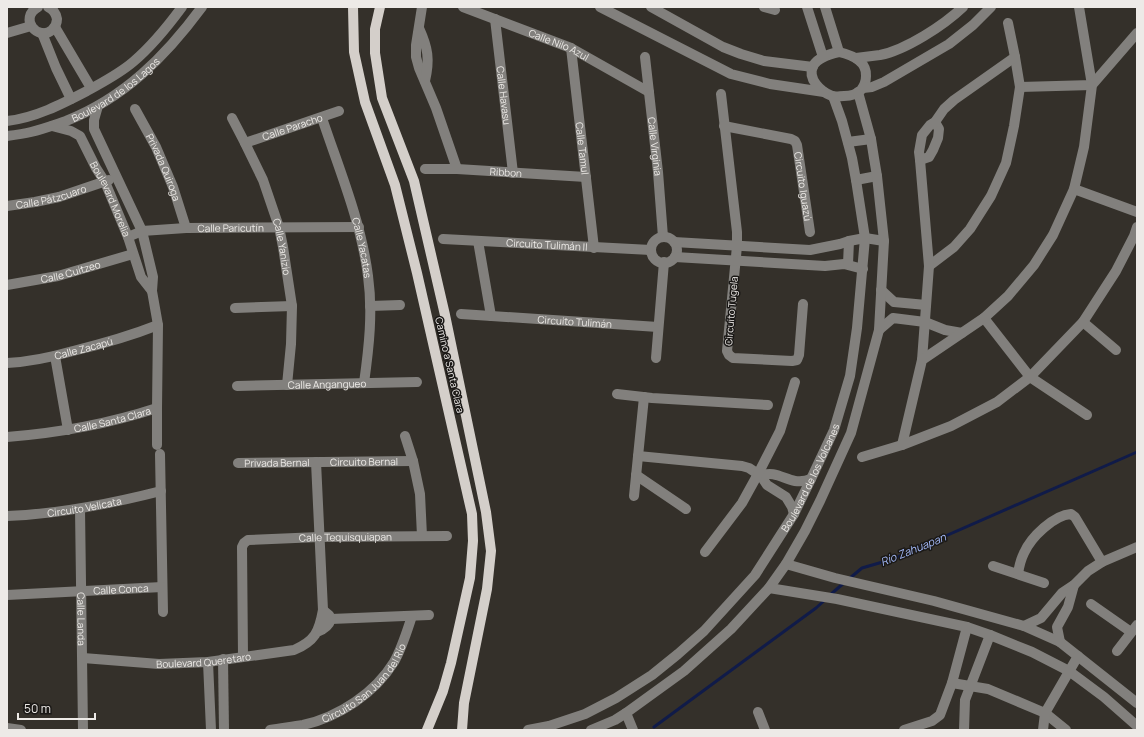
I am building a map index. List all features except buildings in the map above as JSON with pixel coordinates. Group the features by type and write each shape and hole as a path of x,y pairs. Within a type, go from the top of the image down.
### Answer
{"main road":[{"name":"Camino a Santa Clara","path":"353,7 354,52 365,102 395,185 472,514 473,541 470,578 451,663 443,691 427,730"},
{"name":"Camino a Santa Clara","path":"380,7 375,29 375,53 382,98 414,181 448,330 486,512 491,552 487,589 464,703 462,730"}],"street":[{"path":"37,7 32,11 29,21 31,26 36,31 42,33 50,32 55,27 57,20 55,9"},
{"name":"Boulevard de los Lagos","path":"7,122 43,112 105,82 134,61 161,34 182,7"},
{"name":"Boulevard de los Lagos","path":"7,136 32,132 73,118 98,106 123,90 148,69 178,38 202,7"},
{"path":"422,7 418,28 416,57 457,169"},
{"name":"Calle Nilo Azul","path":"463,7 571,48 649,92"},
{"path":"600,7 731,74 770,84 848,96 884,82 949,44 967,30 991,7"},
{"path":"651,7 723,47 741,54 764,61 813,67"},
{"path":"764,7 775,10"},
{"path":"807,7 823,57"},
{"path":"825,7 839,52"},
{"path":"856,58 881,55 903,47 939,26 963,7"},
{"path":"922,360 984,318 1008,296 1034,265 1053,235 1074,189 1084,147 1092,85 1079,7"},
{"name":"Calle Havasu","path":"495,19 513,173"},
{"path":"929,266 954,247 970,229 990,196 1006,163 1020,87 1008,23"},
{"path":"7,33 31,26"},
{"path":"55,27 92,88"},
{"path":"42,33 56,68 71,99"},
{"path":"1020,87 1092,85 1137,33"},
{"name":"Calle Tamul","path":"571,48 594,248"},
{"path":"829,94 815,83 812,76 813,67 816,62 823,57 839,52 850,54 862,62 866,72 866,83 861,90"},
{"name":"Calle Virginia","path":"646,57 664,237"},
{"path":"902,445 922,360 929,266 919,152 922,135 930,125 935,122 944,109 954,100 1015,57"},
{"name":"Boulevard de los Volcanes","path":"591,730 615,720 684,671 730,629 769,588 786,564 820,501 851,433 879,330 884,241 877,176 861,90"},
{"path":"721,94 737,232 736,260"},
{"name":"Boulevard de los Volcanes","path":"531,730 566,726 616,698 652,675 704,631 755,575 794,514 812,480 834,430 850,376 857,328 865,238 856,180 848,142 842,121 829,94"},
{"path":"51,126 71,131 80,136 94,129 94,120 98,106"},
{"name":"Privada Quiroga","path":"136,109 156,147 173,187 186,228"},
{"name":"Calle Paracho","path":"245,143 339,112"},
{"name":"Calle Yanizio","path":"232,118 263,180 279,227 292,306 291,344 287,384"},
{"name":"Calle Yacatas","path":"322,118 359,227 368,276 370,333 364,383"},
{"path":"920,160 929,157 938,138 939,129 935,122"},
{"name":"Circuito Iguazú","path":"724,126 795,141 797,145 810,232"},
{"name":"Boulevard Morelia","path":"94,129 142,231 153,277 152,291 158,325 156,408 161,491"},
{"name":"Boulevard Morelia","path":"80,136 104,182 128,237 141,277 152,291"},
{"path":"848,142 871,139"},
{"name":"Ribbon","path":"425,169 457,169 586,177"},
{"path":"856,180 877,176"},
{"name":"Calle Pátzcuaro","path":"7,206 59,197 117,177"},
{"path":"1074,189 1137,212"},
{"name":"Calle Paricutín","path":"128,237 142,231 186,228 359,227"},
{"path":"862,457 902,445 951,426 997,402 1030,377 1083,322 1116,271 1137,227"},
{"path":"675,257 677,249 674,242 668,237 659,237 653,242 651,250 654,258 660,262 668,262 675,257 825,266 848,264 863,269"},
{"path":"674,242 810,250 865,238 884,241"},
{"name":"Circuito Tulimán II","path":"442,239 651,250"},
{"path":"478,241 491,316"},
{"path":"848,264 849,241"},
{"path":"808,264 810,250"},
{"name":"Calle Cuitzeo","path":"7,284 58,276 133,254"},
{"name":"Circuito Tugela","path":"736,260 727,351 733,358 797,360 799,355 803,304"},
{"path":"656,358 664,262"},
{"path":"881,290 894,302 926,305"},
{"path":"879,330 893,318 894,302"},
{"path":"370,306 400,305"},
{"path":"235,308 292,306"},
{"name":"Circuito Tulimán","path":"461,314 658,327"},
{"path":"893,318 925,322 945,330 962,333"},
{"path":"984,318 1030,377 1088,415"},
{"path":"1083,322 1116,350"},
{"name":"Calle Zacapú","path":"7,363 18,363 55,356 108,342 158,325"},
{"path":"55,356 68,430"},
{"name":"Calle Angangueo","path":"238,386 417,382"},
{"path":"705,552 742,503 760,475 780,432 795,382"},
{"path":"617,394 768,405"},
{"path":"634,496 644,397"},
{"name":"Calle Santa Clara","path":"7,437 68,430 94,425 129,417 156,408"},
{"name":"Circuito Bernal","path":"405,436 413,461 420,494 422,536"},
{"path":"638,456 742,466 749,468 760,475 767,485 786,497 794,514"},
{"name":"Circuito Bernal","path":"316,462 413,461"},
{"path":"316,462 323,610 317,632"},
{"name":"Privada Bernal","path":"238,463 316,462"},
{"path":"760,475 771,473 796,481 812,480"},
{"path":"636,475 686,509"},
{"path":"786,497 796,481"},
{"path":"161,491 163,612"},
{"name":"Circuito Velicata","path":"7,516 34,515 80,509 161,491"},
{"name":"Calle Landa","path":"80,509 83,730"},
{"path":"1018,574 1023,553 1029,544 1044,528 1054,520 1066,514 1071,514 1075,517 1102,562"},
{"name":"Calle Tequisquiapan","path":"243,656 242,547 244,542 248,540 319,537 447,536"},
{"path":"1024,626 1041,618 1062,593 1074,585 1088,571 1102,562 1137,547"},
{"path":"786,564 835,578 934,601 1024,626 1060,642 1137,703"},
{"path":"993,566 1044,583"},
{"path":"1060,642 1057,627 1068,608 1074,585"},
{"name":"Calle Conca","path":"7,595 162,588"},
{"path":"769,588 837,599 967,627 990,635 1032,652 1069,671 1104,697 1137,726"},
{"path":"1091,604 1134,628 1117,651"},
{"path":"323,610 330,615 331,619 428,615"},
{"name":"Circuito San Juan del Río","path":"270,730 303,725 317,721 338,713 357,701 381,679 394,661 403,642 412,616"},
{"path":"1041,618 1057,627"},
{"name":"Boulevard Queretaro","path":"83,658 159,664 208,662 294,650 312,640 317,632 324,629 328,625 331,619"},
{"path":"904,730 934,726 940,715 952,683 967,627"},
{"path":"964,730 965,700 990,635"},
{"path":"1043,730 1045,713 1078,656"},
{"path":"223,659 224,730"},
{"path":"208,662 211,730"},
{"path":"952,683 988,689 1045,713 1066,730"},
{"path":"758,712 765,730"},
{"path":"626,713 633,730"},
{"path":"7,728 20,730"}],"waterway":[{"name":"Río Zahuapan","path":"850,578 862,568 893,559 1137,452"},
{"name":"Río Zahuapan","path":"830,595 845,582"},
{"name":"Río Zahuapan","path":"654,727 816,608 826,599"}]}
